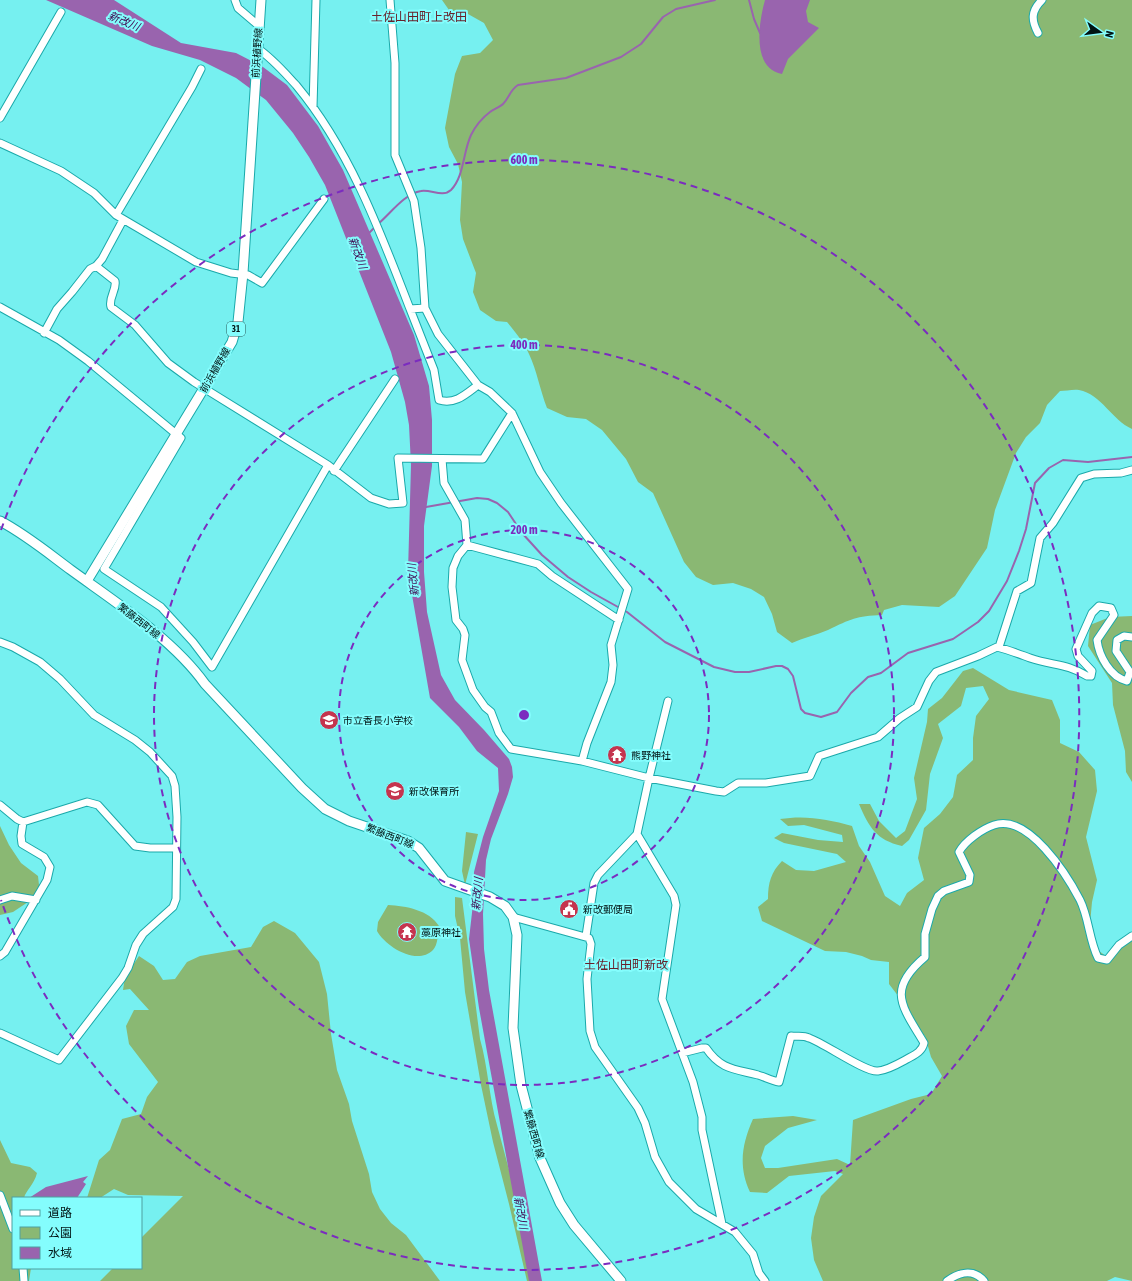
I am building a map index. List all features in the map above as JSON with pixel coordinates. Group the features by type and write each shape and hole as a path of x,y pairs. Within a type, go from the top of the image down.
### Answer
{"main road":[{"name":"前浜植野線","path":"86,581 205,389 232,342 238,322 243,273 261,0"},
{"path":"0,521 86,581"},
{"name":"繁藤西町線","path":"86,581 158,636 194,668 205,684 314,800 326,809 349,821 408,842 419,848 445,881 490,897 505,906 514,917 517,935 513,1028 521,1085 540,1158 560,1203 574,1225 621,1281"}],"street":[{"path":"235,0 238,8 259,26"},
{"path":"313,106 316,0"},
{"path":"390,0 395,63 395,155 414,201 421,248 425,308 438,334 478,384 490,392 512,413 540,472 561,503 628,589 611,645 613,665 611,682 587,743 582,761"},
{"path":"1038,33 1032,23 1032,17 1036,6 1042,0"},
{"path":"0,118 61,12"},
{"path":"257,51 271,57 313,106 338,146 363,194 410,309 434,370 439,400 446,402 460,399 478,384"},
{"path":"116,215 192,87 201,68"},
{"path":"0,143 61,171 94,193 123,220 196,262 231,273 243,273 262,283 324,199"},
{"path":"44,333 57,309 90,269 96,266 102,259 123,220"},
{"path":"96,266 115,281 116,286 110,303 111,306 135,325 168,362 205,389 328,465 370,498 389,504 403,503 398,458 483,458 512,413"},
{"path":"0,307 44,333 59,340 88,361 181,438 104,569 161,607 194,642 212,667 328,465"},
{"path":"410,309 425,308"},
{"path":"334,471 395,379"},
{"path":"442,459 444,483 465,520 467,546 458,556 453,568 452,587 456,620 464,629 465,635 462,660 473,690 485,707 491,712 499,733 511,749 582,761 648,778 724,792 738,783 766,783 810,776 819,756 878,737 900,718 918,707 929,681 936,672 999,647 1030,658 1074,668 1087,676 1091,676 1092,671 1078,656 1076,649 1092,613 1099,606 1111,608 1114,614 1096,640 1098,648 1114,675 1127,681 1130,672 1116,651 1117,640 1124,636 1132,637"},
{"path":"999,647 1017,591 1031,583 1040,538 1053,523 1081,478 1094,474 1121,474 1132,470"},
{"path":"467,546 538,564 571,589 619,620"},
{"path":"0,642 13,647 40,662 60,679 94,715 135,740 164,765 172,776 175,786 177,887 173,907 142,934 136,945 128,968 122,978 59,1060 0,1033"},
{"path":"586,936 594,883 598,875 638,834 648,778 668,701"},
{"path":"0,805 23,822 87,802 98,805 135,846 150,848 176,848"},
{"path":"0,956 4,952 36,900 47,880 50,867 44,857 22,844 21,836 23,822"},
{"path":"682,1053 706,1048 721,1064 729,1069 760,1075 779,1082 791,1036 809,1038 833,1049 864,1068 877,1072 895,1066 916,1054 922,1049 924,1043 901,1003 901,991 905,978 912,968 925,957 925,934 932,909 938,896 944,891 969,882 970,875 959,852 962,846 990,826 998,823 1003,822 1017,826 1043,846 1050,854 1081,901 1098,958 1107,960 1119,945 1132,936"},
{"path":"638,834 674,896 676,905 662,999 693,1082 702,1117 702,1130 722,1224"},
{"path":"0,900 12,896 36,900"},
{"path":"514,917 586,936 591,941 587,979 590,1031 595,1048 638,1108 645,1123 655,1157 669,1182 688,1203 735,1232 746,1243 753,1254 759,1273 765,1281"},
{"path":"0,1195 12,1226"},
{"path":"23,1269 24,1281"},
{"path":"947,1281 956,1274 965,1273 974,1274 984,1281"}],"green space":[{"path":"442,0 1132,0 1132,429 1118,420 1100,402 1087,392 1079,390 1060,391 1047,405 1040,423 1026,437 1016,453 995,510 987,548 955,596 939,607 902,605 884,610 882,615 866,616 854,619 792,643 777,632 772,614 764,597 751,589 733,583 713,585 696,577 684,562 653,493 638,482 626,459 602,430 586,419 567,417 547,408 532,360 522,341 507,322 496,321 480,310 473,292 476,273 463,239 460,220 462,182 458,164 449,147 445,128 455,74 462,56 480,53 493,40 484,23 468,14 449,10"},
{"path":"1132,616 1132,782 1126,772 1125,751 1113,705 1112,683 1088,646 1090,625 1110,617"},
{"path":"973,668 1009,690 1052,700 1060,720 1060,743 1079,752 1095,770 1097,791 1086,837 1097,880 1092,902 1090,924 1092,946 1110,959 1132,935 1132,1281 1115,1277 1107,1281 823,1281 814,1260 811,1238 814,1217 821,1196 843,1174 835,1171 789,1176 767,1193 750,1192 746,1182 743,1164 744,1146 753,1119 793,1116 817,1120 788,1128 765,1146 761,1158 765,1168 778,1168 837,1159 850,1165 853,1120 911,1099 931,1094 942,1076 931,1057 925,1036 907,1023 902,1001 889,984 889,962 871,960 846,952 825,951 762,921 758,907 768,899 771,878 775,869 782,861 796,870 814,871 846,862 837,854 784,843 774,838 782,833 818,840 843,842 842,835 804,825 788,826 780,819 798,817 816,818 852,826 859,846 870,862 885,896 900,906 907,893 924,880 918,858 924,828 940,814 953,797 957,775 973,760 973,738 976,716 989,699 983,686 966,688 961,706 938,724 943,738 930,774 926,810 909,840 902,846 880,836 870,826 859,804 870,804 879,821 896,838 905,831 917,799 914,778 927,722 928,709 942,698 963,671"},
{"path":"0,826 9,845 21,863 38,876 40,894 13,912 0,915"},
{"path":"466,832 478,834 465,885 462,871"},
{"path":"455,897 462,898 480,1039 494,1114 538,1281 527,1281 493,1142 481,1085 465,992 460,938 455,916"},
{"name":"藁原神社","path":"388,905 402,906 416,910 429,916 435,921 439,926 435,948 426,954 419,956 402,952 387,943 377,931 378,922"},
{"path":"274,921 295,933 319,962 327,994 331,1034 337,1070 349,1104 352,1121 369,1174 372,1192 380,1209 391,1223 406,1235 440,1281 100,1281 112,1269 142,1269 142,1237 183,1196 128,1195 114,1189 102,1197 87,1197 99,1160 110,1150 122,1119 141,1114 147,1097 158,1082 129,1044 126,1026 134,1010 149,1010 130,989 123,990 125,977 139,956 154,966 163,980 175,979 187,962 200,956 251,947 263,927"},
{"path":"0,1140 11,1163 30,1167 37,1173 24,1197 12,1197 12,1269 31,1269 29,1281 0,1281"}],"water":[{"name":"新改川","path":"46,0 114,0 181,43 236,53 263,67 287,85 318,126 343,170 414,335 429,386 432,420 432,466 424,526 424,572 427,612 441,675 455,700 509,759 512,767 513,777 491,839 486,860 483,914 484,949 489,990 542,1281 529,1281 479,1008 469,939 473,904 474,872 483,837 499,791 498,768 477,751 459,727 430,698 408,572 411,465 409,425 405,402 391,352 325,185 293,133 266,100 236,78 200,60 152,46"},
{"path":"765,0 810,0 806,11 808,22 819,28 788,59 782,74 772,70 765,63 761,54 760,32"},
{"path":"88,1176 83,1182 86,1184 78,1197 31,1197 46,1187"}],"waterway":[{"path":"378,224 398,204 415,193 421,191 444,193 451,190 455,185 461,171 471,135 487,114 503,104 513,89 518,85 566,78 621,57 641,44 663,17 676,9 715,0"},
{"path":"749,0 754,19 760,33"},
{"path":"368,234 375,227"},
{"path":"426,507 477,498 488,499 497,503 508,512 522,533 542,555 568,577 627,612 665,642 714,667 735,672 749,672 782,666 788,669 793,676 801,709 805,713 821,717 837,712 851,693 868,677 881,673 908,653 953,639 978,622 989,611 1007,581 1019,551 1026,529 1035,483 1049,468 1063,460 1088,462 1132,457"}],"place":[{"name":"市立香長小学校","path":"329,720"},
{"name":"熊野神社","path":"617,755"},
{"name":"新改保育所","path":"395,791"},
{"name":"新改郵便局","path":"569,909"},
{"name":"藁原神社","path":"407,932"}],"district":[{"name":"土佐山田町上改田","path":"419,17"},
{"name":"土佐山田町新改","path":"626,965"}]}
